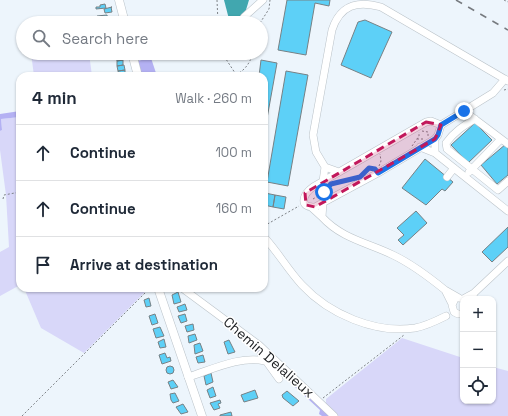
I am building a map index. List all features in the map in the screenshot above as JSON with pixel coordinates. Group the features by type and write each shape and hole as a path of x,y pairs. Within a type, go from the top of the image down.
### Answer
{"main road":[{"path":"119,0 123,16"},
{"path":"134,60 137,72"},
{"path":"159,292 202,416"}],"street":[{"path":"245,16 263,0"},
{"path":"308,205 315,207 323,203 435,139 441,125 493,93 506,80 381,7 368,3 350,6 342,11 336,18 332,30 313,135 316,152 324,167 323,181"},
{"path":"464,111 508,144"},
{"path":"475,119 460,128 446,143 447,149 498,190 508,181"},
{"path":"441,125 431,121 418,130 376,149 306,191 303,198 308,205 334,229 346,236 385,251 407,262 445,290 460,298"},
{"path":"435,139 435,153"},
{"path":"465,177 501,139"},
{"path":"417,149 435,153 508,211"},
{"path":"324,167 339,172"},
{"path":"447,177 454,168"},
{"path":"322,217 323,203"},
{"path":"268,242 301,285 321,302 341,314 364,323 387,327 411,328 426,325 446,316 460,314"},
{"path":"473,296 508,261"},
{"path":"445,290 454,312 460,314"},
{"name":"Chemin Delalieux","path":"187,292 257,344 320,401 334,416"},
{"path":"446,316 452,305 460,300"},
{"path":"261,354 279,379"},
{"path":"188,377 242,361 257,359 265,361"}],"path":[{"path":"218,0 218,16"},
{"path":"264,16 268,9 270,0"},
{"path":"504,0 508,2"},
{"path":"227,60 234,72"},
{"path":"242,72 250,60"},
{"path":"416,139 424,139 429,135 426,131 418,130 416,139 412,144 417,149"},
{"path":"363,175 369,168 377,171 380,165 382,157 376,149"},
{"path":"313,198 323,193 335,183 360,177"},
{"path":"3,198 4,195 16,193"},
{"path":"268,224 308,205"},
{"path":"22,416 146,292"},
{"path":"320,401 411,328"}],"highlighted area":[{"path":"426,122 441,125 435,139 315,207 306,205 305,193"}],"shaded area":[{"path":"224,0 249,0 244,16 228,16"},
{"path":"32,60 90,60 91,72 33,72"},
{"path":"152,60 156,72 140,72 137,61"},
{"path":"16,112 16,117 1,119 2,130 0,131 0,114"},
{"path":"16,117 16,287 0,296 0,252 9,247 6,195 0,150 0,131 2,130 1,119"},
{"path":"26,292 145,292 84,353 41,328"},
{"path":"402,338 460,357 460,404 496,404 496,368 508,371 508,416 337,416 326,404 326,399"},
{"path":"259,347 332,416 322,416 319,414 320,410 255,350"}],"building":[{"path":"287,0 330,0 329,6 315,3 306,55 278,50"},
{"path":"105,4 106,8 96,9 96,7 100,7 100,5"},
{"path":"111,7 112,12 105,13 104,9"},
{"path":"365,20 392,32 371,78 341,65 358,22"},
{"path":"123,60 123,65 117,66 117,61"},
{"path":"261,60 277,63 268,113 268,72 260,72"},
{"path":"124,65 125,70 118,71 117,66"},
{"path":"125,70 125,72 118,72"},
{"path":"286,71 308,75 288,186 268,182"},
{"path":"475,123 492,140 468,163 451,145"},
{"path":"506,144 508,147 508,175 497,184 481,165"},
{"path":"425,159 453,182 445,191 442,189 426,205 402,188"},
{"path":"268,194 275,195 273,207 268,206"},
{"path":"275,195 286,197 284,209 273,207"},
{"path":"416,211 427,223 403,245 398,240 404,235 397,228"},
{"path":"508,227 508,247 492,262 482,252"},
{"path":"178,292 181,302 174,304 172,295"},
{"path":"149,298 151,306 146,307 144,300"},
{"path":"185,304 187,310 179,312 177,307"},
{"path":"155,314 158,323 152,325 149,316"},
{"path":"185,314 187,321 181,323 178,316"},
{"path":"193,324 194,330 187,332 185,326"},
{"path":"160,327 164,336 156,338 153,329"},
{"path":"195,334 197,340 189,343 188,336"},
{"path":"164,339 166,347 160,348 158,342"},
{"path":"229,340 235,352 228,354 224,342"},
{"path":"200,343 203,351 195,354 194,345"},
{"path":"165,353 167,358 170,357 171,361 162,364 159,355"},
{"path":"203,355 205,362 198,363 196,357"},
{"path":"168,366 172,366 174,370 172,374 168,374 166,372 166,368"},
{"path":"211,373 213,382 206,385 204,376"},
{"path":"173,380 178,387 171,389 168,382"},
{"path":"213,387 216,396 210,398 207,390"},
{"path":"255,390 258,398 244,402 241,395"},
{"path":"287,391 299,401 293,406 283,398 282,395"},
{"path":"175,393 179,401 173,403 170,394"},
{"path":"220,400 221,403 218,404 220,408 214,410 210,403"},
{"path":"183,404 188,412 181,414 176,407"},
{"path":"231,412 232,416 220,416 220,415"}],"railway":[{"path":"456,0 508,30"}],"route":[{"path":"324,192 331,184 360,177 365,174 369,168 375,169 378,173 435,139 441,125 464,111"}]}
